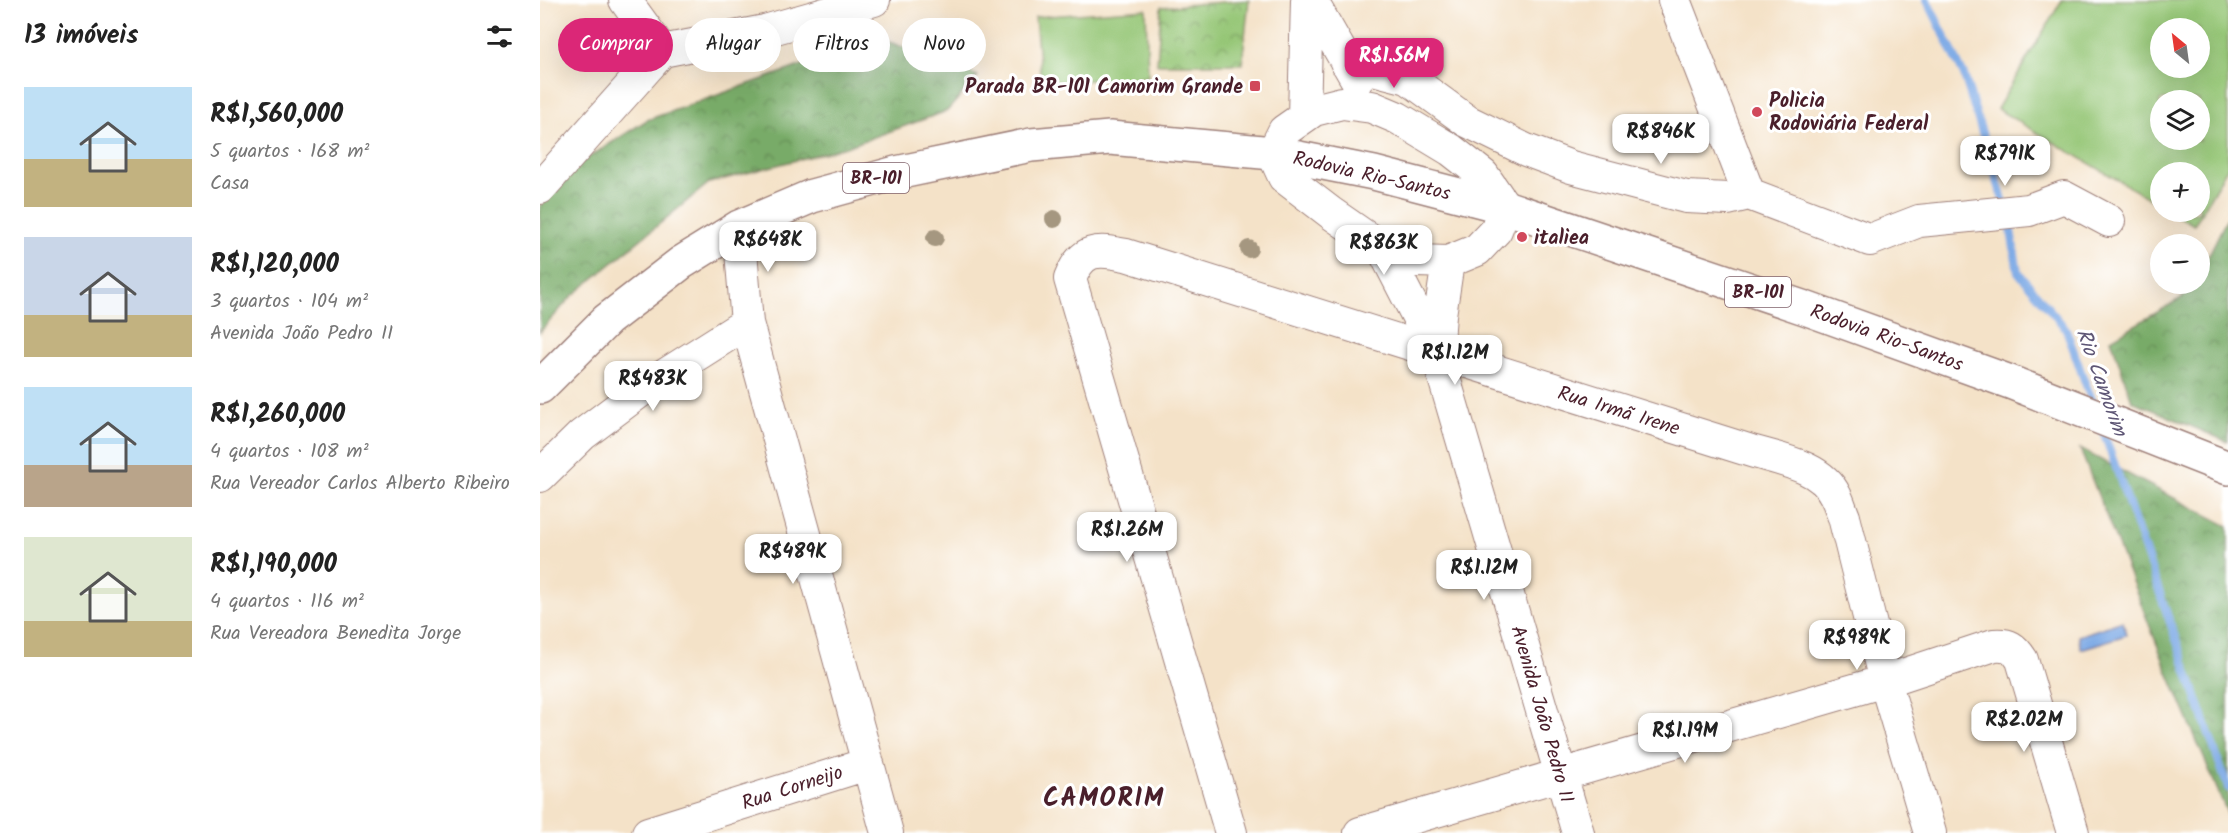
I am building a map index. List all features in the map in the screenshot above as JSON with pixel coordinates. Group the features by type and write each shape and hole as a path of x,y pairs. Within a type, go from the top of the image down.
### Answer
{"highway":[{"name":"Rodovia Rio-Santos","path":"540,387 607,320 681,263 740,227 812,196 896,172 1031,146 1110,138 1273,153 1374,173 1505,207 1804,308 2010,382 2226,467"}],"street":[{"path":"625,0 638,18"},
{"path":"673,49 765,30 874,0"},
{"path":"1309,0 1372,107"},
{"path":"1304,117 1309,0"},
{"path":"1674,0 1749,194"},
{"path":"1346,62 1408,78 1467,121 1526,150 1571,167 1686,196 1728,199 1749,194 1870,240 1919,221 2026,210 2064,197 2109,221"},
{"path":"540,188 643,72"},
{"path":"1342,103 1372,107 1398,118 1451,150 1483,175 1505,207 1496,230 1477,250 1448,262 1417,261 1383,249 1284,177 1273,153 1284,131 1314,110 1342,103"},
{"path":"740,227 747,323 887,833"},
{"name":"Avenida João Pedro II","path":"1383,249 1437,354 1578,833"},
{"name":"Rua Irmã Irene","path":"1231,833 1070,279 1076,265 1087,256 1102,250 1126,255 1805,468 1819,477 1835,493 1844,517 1885,681 1930,833"},
{"name":"Avenida João Pedro II","path":"1437,354 1448,262"},
{"path":"540,476 582,435 646,387 747,323"},
{"path":"1360,833 1885,681 1994,645 2007,644 2015,649 2022,660 2073,833"},
{"name":"Rua Corneijo","path":"648,833 867,764"}],"green space":[{"path":"1249,0 1242,64 1157,64 1161,7"},
{"path":"2062,0 2228,0 2228,167 2210,198 2210,162 2150,162 2150,199 1997,109"},
{"path":"1146,9 1148,77 1041,83 1035,17"},
{"path":"890,42 902,47 902,72 968,72 978,76 947,111 846,147 709,183 571,297 540,332 540,206 578,164 647,120 793,68 793,72 890,72"},
{"path":"2228,216 2228,442 2132,401 2111,339 2188,294 2210,294 2210,253"},
{"path":"2080,449 2228,526 2228,815 2167,670"}],"water":[{"path":"2123,621 2126,635 2081,649 2078,636"}],"waterway":[{"name":"Rio Camorim","path":"1927,0 1964,75 2005,206"},
{"name":"Rio Camorim","path":"2009,219 2018,272 2066,329 2093,405"},
{"name":"Rio Camorim","path":"2102,428 2228,788"}],"place":[{"name":"Parada BR-101 Camorim Grande","path":"1255,86"},
{"name":"Policia Rodoviária Federal","path":"1757,112"},
{"name":"italiea","path":"1522,237"}],"district":[{"name":"CAMORIM","path":"1104,797"}]}
